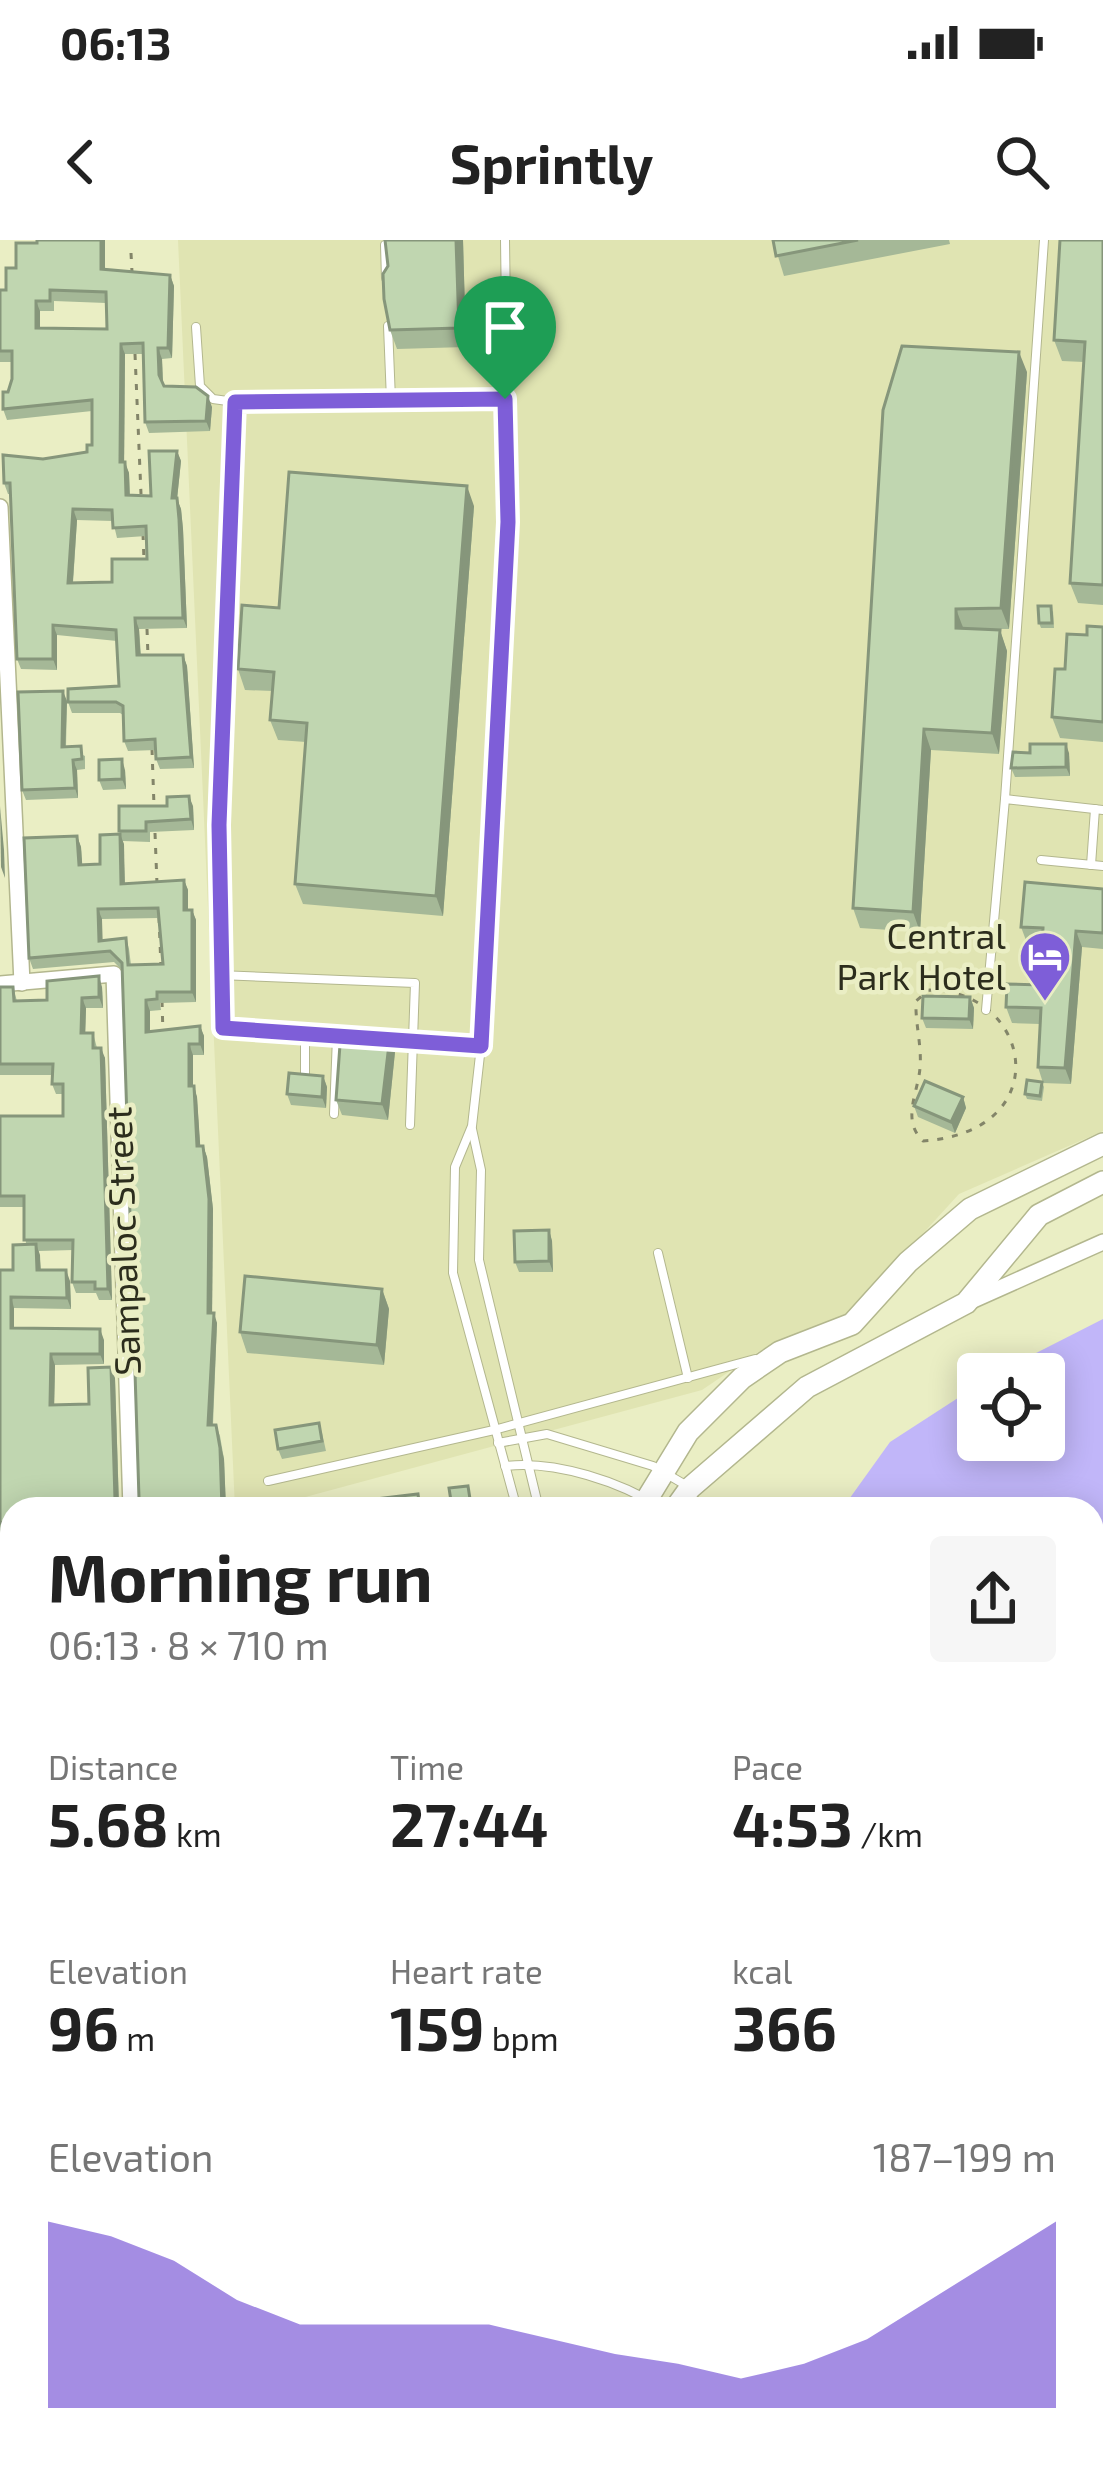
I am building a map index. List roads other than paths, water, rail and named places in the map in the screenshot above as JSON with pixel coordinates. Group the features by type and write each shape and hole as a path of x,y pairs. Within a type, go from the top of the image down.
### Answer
{"main road":[{"path":"652,1497 661,1469 715,1402 779,1352 852,1324 908,1262 970,1209 1103,1144"},
{"path":"684,1497 807,1387 966,1303 1040,1215 1103,1182"}],"street":[{"path":"0,506 22,983 0,984"},
{"name":"Sampaloc Street","path":"22,983 114,974 130,1497"},
{"path":"966,1303 1103,1242"}],"lane":[{"path":"505,240 508,522 481,1046 472,1126 455,1166 451,1256 514,1497"},
{"path":"986,1010 1044,240"},
{"path":"385,245 386,285"},
{"path":"388,326 391,400"},
{"path":"196,328 200,386 213,399 505,399"},
{"path":"235,402 220,1026 356,1039"},
{"path":"1004,799 1099,810 1091,865"},
{"path":"1041,860 1103,866"},
{"path":"219,975 412,982 416,986 410,1125"},
{"path":"305,1034 305,1076"},
{"path":"334,1114 337,1037"},
{"path":"376,1040 481,1046"},
{"path":"472,1126 481,1170 478,1260 537,1497"},
{"path":"658,1253 688,1378"},
{"path":"268,1481 494,1430 779,1352"},
{"path":"498,1442 547,1434 661,1469 691,1488"},
{"path":"505,1466 531,1463 627,1497"}],"place":[{"name":"Central Park Hotel","path":"1045,1003"}]}
